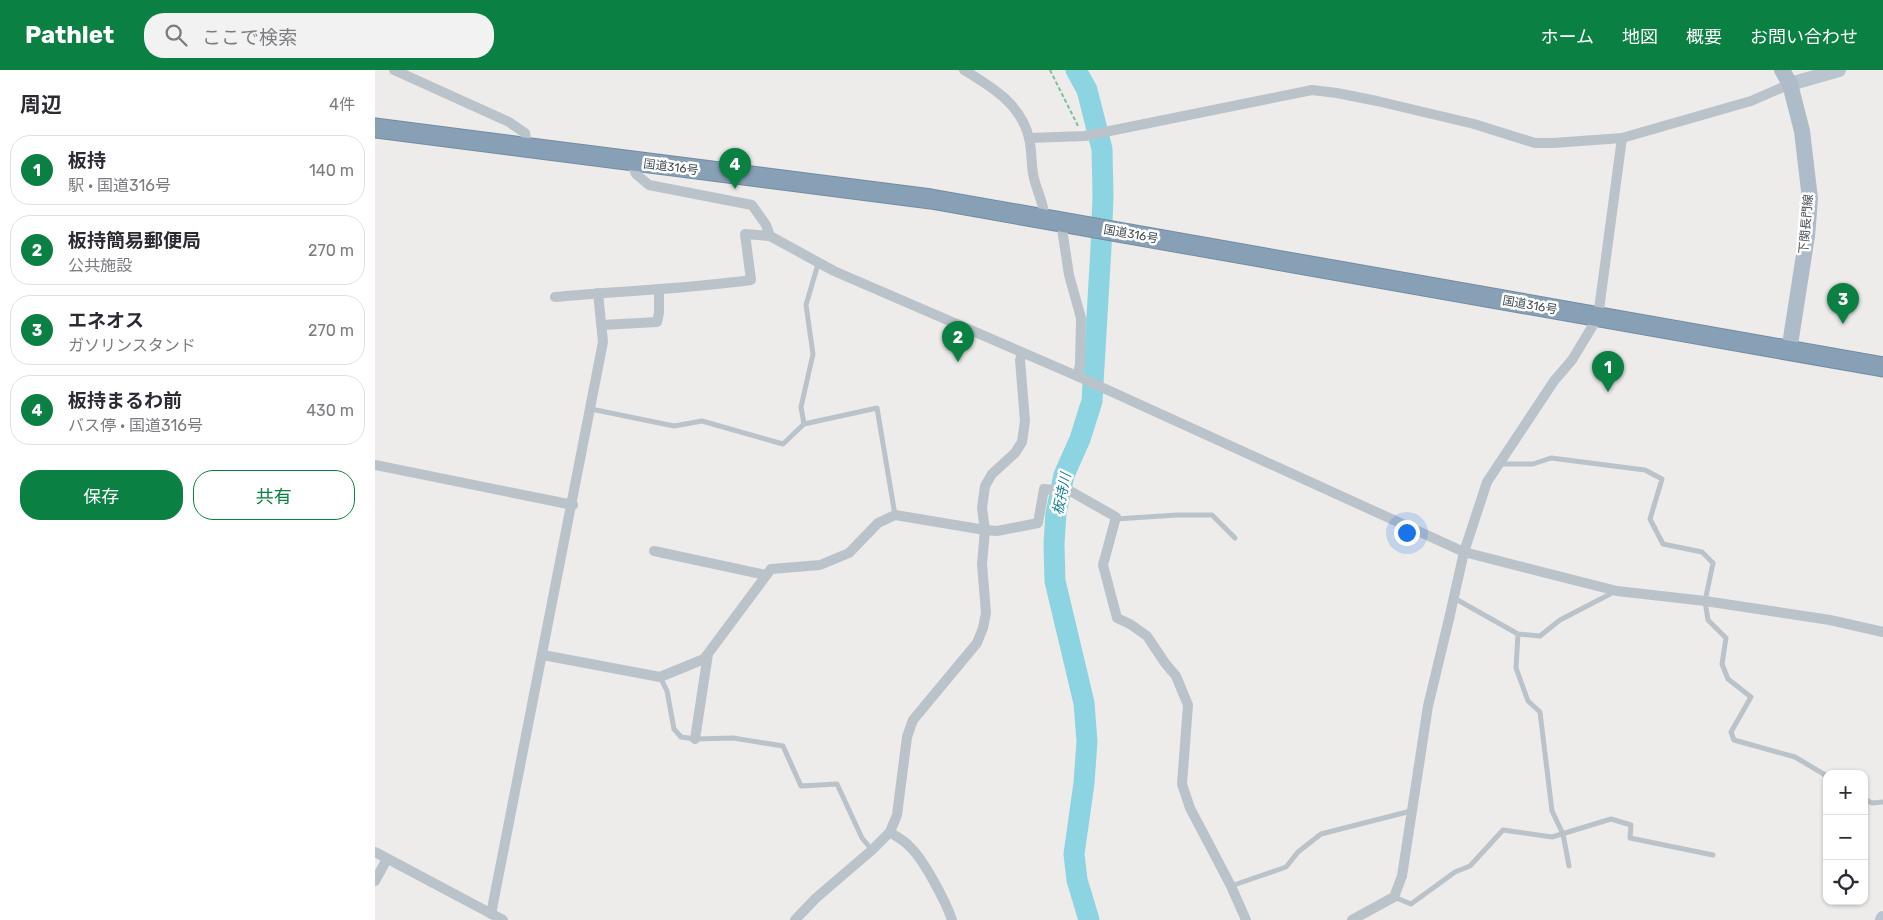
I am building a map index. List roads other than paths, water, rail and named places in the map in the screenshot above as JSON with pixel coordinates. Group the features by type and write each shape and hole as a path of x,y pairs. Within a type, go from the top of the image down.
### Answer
{"highway":[{"name":"国道316号","path":"375,128 931,199 1883,367"}],"main road":[{"name":"下関長門線","path":"1786,77 1802,131 1811,199 1789,350"}],"street":[{"path":"394,70 509,122 525,133 527,148"},
{"path":"964,70 1006,98 1018,111 1029,138 1033,175 1045,211 1060,222 1069,275 1081,318 1081,378"},
{"path":"1029,138 1082,136 1312,90 1377,100 1473,124 1535,143 1553,144 1622,138 1751,101 1786,77 1839,70"},
{"path":"1352,920 1394,897 1402,876 1428,706 1464,552 1487,482 1554,381 1572,360 1597,317 1622,138"},
{"path":"629,161 636,174 649,185 752,205 766,225 770,236"},
{"path":"555,297 696,288 751,280 745,234 770,236 818,264 1081,378 1464,552 1617,591 1705,601 1830,620 1883,632"},
{"path":"602,325 657,322 659,289"},
{"path":"491,914 573,505 603,342 598,293"},
{"path":"795,920 816,898 890,832 897,815 907,736 913,720 977,643 983,628 986,613 982,564 985,530 982,508 985,486 992,474 1015,453 1022,442 1025,421 1021,353"},
{"path":"375,465 573,505"},
{"path":"543,655 660,677 705,659 771,569 820,565 849,553 878,523 895,514 997,531 1038,523 1044,489 1072,492 1115,519 1103,565 1117,618 1130,624 1147,636 1165,663 1177,676 1188,705 1182,784 1193,815 1231,886 1246,920"},
{"path":"655,551 766,575"},
{"path":"695,739 708,654"},
{"path":"890,832 909,846 918,858 947,907 952,920"},
{"path":"375,852 503,920"},
{"path":"375,881 387,859"}],"lane":[{"path":"804,424 801,407 813,354 806,306 818,264"},
{"path":"591,409 674,426 702,421 783,444 804,424 877,408 895,514"},
{"path":"1499,464 1533,464 1551,458 1645,470 1662,479 1650,519 1663,544 1702,552 1713,563 1705,601 1708,620 1726,638 1722,664 1728,679 1751,697 1731,732 1734,740 1795,757 1823,774"},
{"path":"1115,519 1177,514 1212,515 1235,538"},
{"path":"1454,598 1518,634 1540,636 1560,620 1617,591"},
{"path":"1518,634 1516,668 1529,701 1540,712 1552,811 1563,834 1569,866"},
{"path":"660,677 667,691 674,729 681,737 695,739 733,738 783,746 801,786 837,784 862,838 872,850"},
{"path":"1868,801 1872,803 1883,802"},
{"path":"1231,886 1285,867 1298,852 1321,834 1411,811"},
{"path":"1394,897 1411,904 1455,872 1470,866 1503,830 1552,837 1611,819 1631,825 1630,838 1713,855"}],"waterway":[{"name":"板持川","path":"1076,70 1087,90 1102,149 1101,248 1092,401 1080,439 1064,475 1056,513 1054,544 1055,581 1084,703 1087,741 1084,783 1074,854 1077,880 1089,920"}],"place":[{"name":"板持まるわ前","path":"735,189"},
{"name":"エネオス","path":"1843,324"},
{"name":"板持簡易郵便局","path":"958,362"},
{"name":"板持","path":"1608,392"}]}
